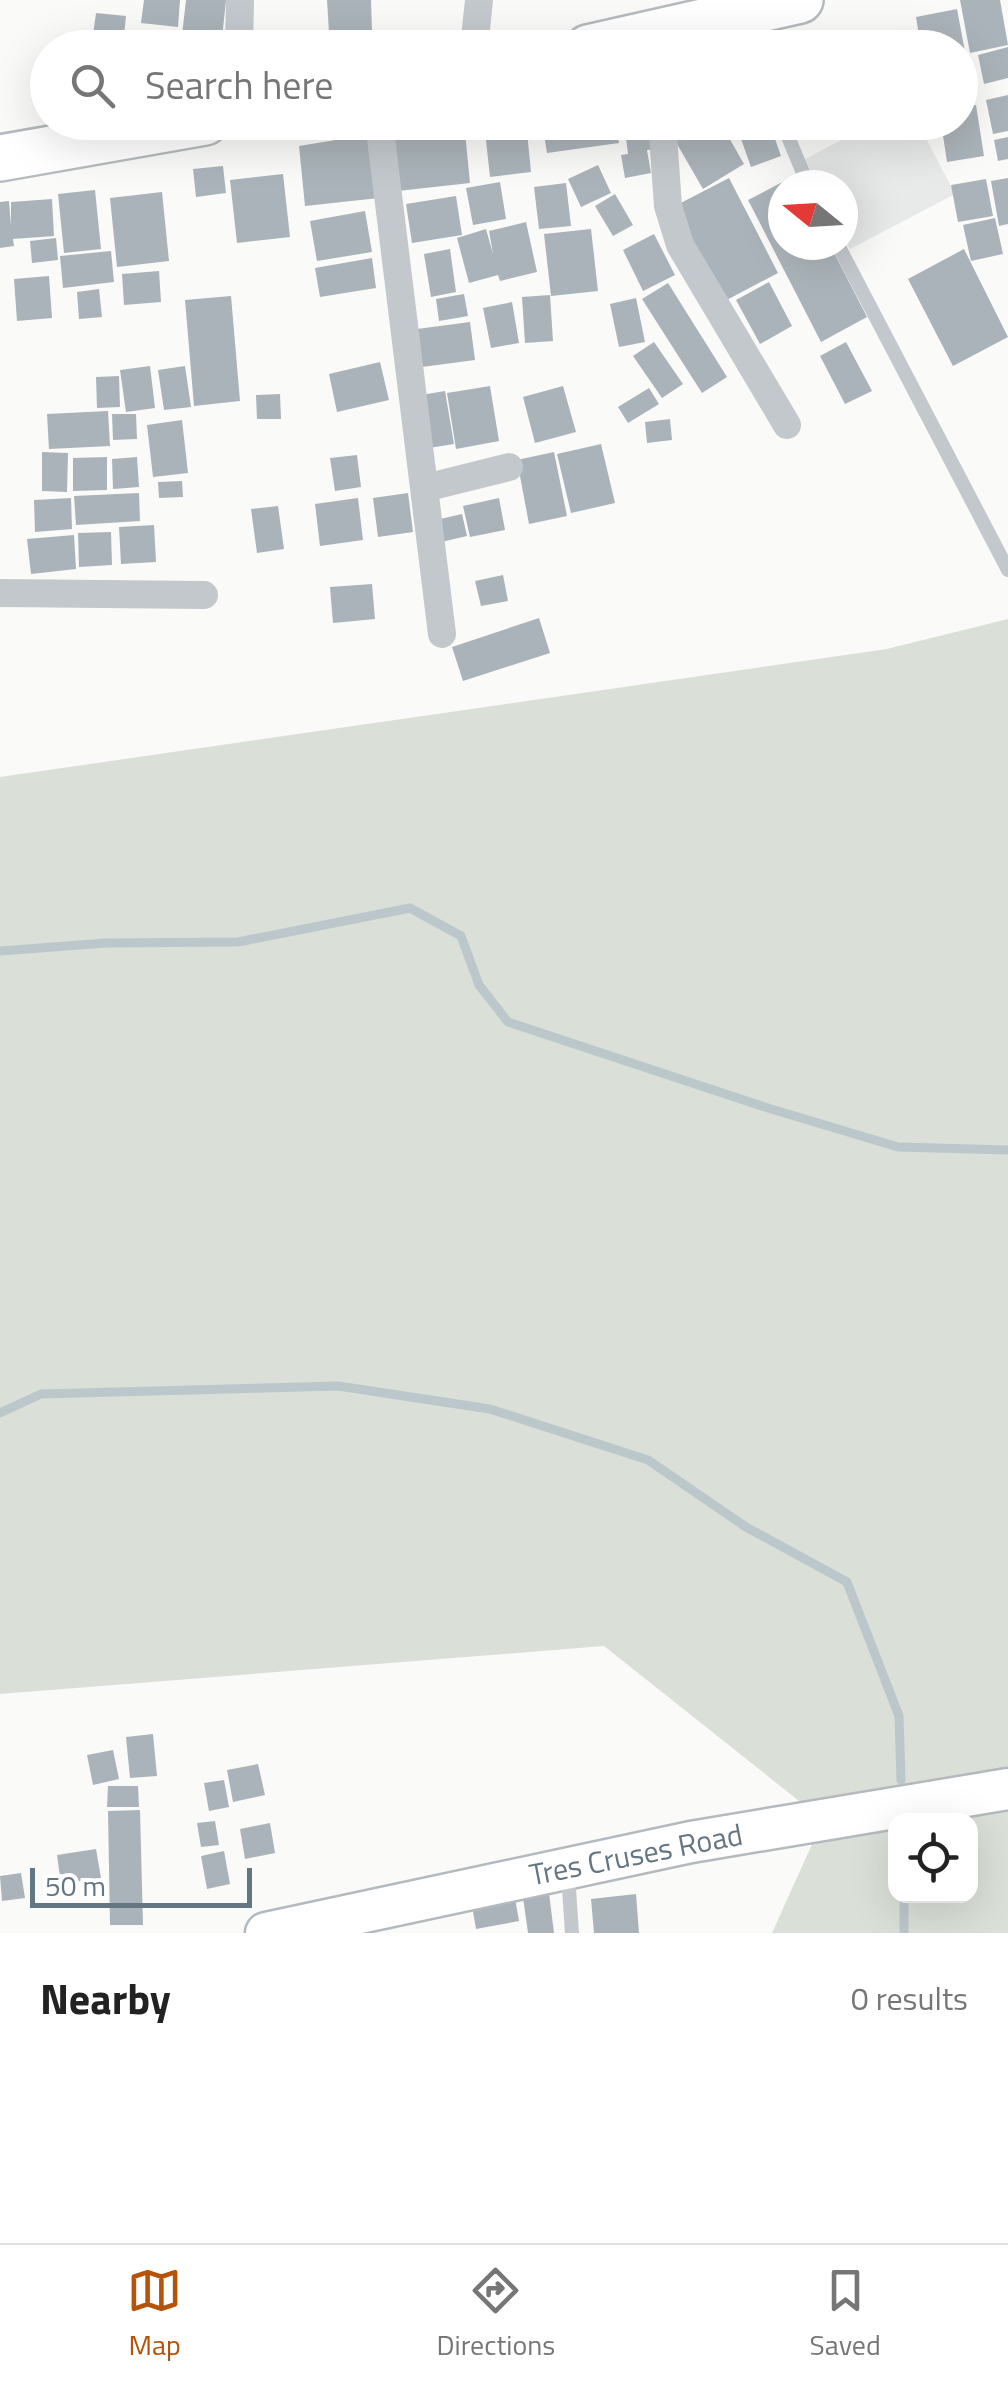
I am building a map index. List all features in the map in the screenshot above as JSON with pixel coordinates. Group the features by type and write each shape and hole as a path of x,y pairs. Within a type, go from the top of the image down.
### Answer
{"main road":[{"path":"696,30 800,0"},
{"path":"0,158 102,140"},
{"name":"Tres Cruses Road","path":"266,1933 352,1925 568,1868 691,1842 1008,1789"}],"street":[{"path":"239,30 240,0"},
{"path":"476,30 480,0"},
{"path":"381,140 442,634"},
{"path":"663,140 668,206 680,245 788,425"},
{"path":"425,488 509,467"},
{"path":"0,593 204,594"}],"lane":[{"path":"789,140 802,170"},
{"path":"846,260 1008,570"},
{"path":"568,1868 572,1933"}],"shaded area":[{"path":"841,140 927,140 955,194 858,245 858,170 808,170 803,160"},
{"path":"1008,619 1008,1933 772,1933 823,1820 604,1646 0,1694 0,777 887,649"}],"building":[{"path":"144,0 180,0 178,27 141,23"},
{"path":"186,0 226,0 223,30 183,30"},
{"path":"327,0 371,0 372,30 329,30"},
{"path":"960,0 1000,0 1008,45 978,51 978,30 966,30"},
{"path":"957,9 961,30 918,30 916,17"},
{"path":"96,13 126,16 125,30 94,30"},
{"path":"1008,47 1008,78 984,84 978,55"},
{"path":"1008,95 1008,131 993,134 986,100"},
{"path":"978,118 984,156 947,162 944,140 978,140"},
{"path":"1008,137 1008,159 998,161 994,140"},
{"path":"336,140 373,140 379,198 305,206 299,146"},
{"path":"386,140 466,140 470,183 389,192"},
{"path":"486,140 528,140 531,172 490,177"},
{"path":"545,140 619,140 619,143 547,153"},
{"path":"626,140 659,140 660,149 647,150 651,173 625,178 621,155 628,154"},
{"path":"675,140 730,140 744,164 703,189"},
{"path":"741,140 775,140 781,156 751,167"},
{"path":"598,165 611,193 581,207 568,179"},
{"path":"223,166 226,193 196,197 193,169"},
{"path":"283,174 290,237 237,243 230,180"},
{"path":"729,178 778,273 721,303 671,208"},
{"path":"1008,178 1008,224 999,226 991,181"},
{"path":"986,179 993,216 958,222 951,185"},
{"path":"500,182 506,219 473,225 466,188"},
{"path":"566,183 571,226 539,229 534,187"},
{"path":"95,190 101,249 64,253 58,194"},
{"path":"768,190 768,239 748,200"},
{"path":"162,192 169,261 117,267 110,198"},
{"path":"615,194 633,225 613,236 595,206"},
{"path":"456,196 462,235 412,243 406,204"},
{"path":"52,199 54,236 13,239 14,246 0,248 0,202 9,201 11,226 11,202"},
{"path":"365,211 372,252 317,261 310,221"},
{"path":"995,218 1003,254 971,261 963,225"},
{"path":"526,222 537,272 500,281 498,275 469,283 457,238 486,229 493,254 489,231"},
{"path":"591,229 598,291 551,296 544,234"},
{"path":"654,234 675,275 643,291 623,250"},
{"path":"56,238 58,260 32,263 30,241"},
{"path":"450,249 456,292 431,297 424,254"},
{"path":"964,249 1008,337 953,366 908,279"},
{"path":"111,251 114,282 63,288 60,256"},
{"path":"372,258 376,288 320,297 315,268"},
{"path":"779,260 838,260 867,317 821,342"},
{"path":"159,271 161,302 124,305 122,274"},
{"path":"49,276 52,318 17,321 14,279"},
{"path":"769,282 792,326 760,344 736,300"},
{"path":"668,283 727,377 702,393 642,299"},
{"path":"99,289 102,317 79,319 77,292"},
{"path":"464,294 468,316 439,321 436,299"},
{"path":"550,295 553,341 525,343 522,297"},
{"path":"231,296 240,401 194,406 185,300"},
{"path":"636,298 645,342 619,347 610,304"},
{"path":"512,302 519,343 491,348 483,308"},
{"path":"470,322 475,360 422,367 417,329"},
{"path":"654,342 683,384 662,398 633,356"},
{"path":"846,342 872,391 845,404 820,356"},
{"path":"380,362 389,400 337,412 329,374"},
{"path":"150,366 155,408 126,412 120,370"},
{"path":"185,366 191,407 164,410 158,370"},
{"path":"119,376 120,407 97,408 96,377"},
{"path":"490,386 499,441 456,449 447,393"},
{"path":"563,386 576,432 535,443 523,397"},
{"path":"649,388 659,404 628,423 618,407"},
{"path":"445,391 454,444 429,448 421,395"},
{"path":"280,394 281,419 257,419 256,395"},
{"path":"108,411 110,446 49,449 47,414"},
{"path":"112,414 136,414 137,439 113,440"},
{"path":"670,419 672,440 647,443 645,422"},
{"path":"182,420 188,473 153,477 147,425"},
{"path":"601,444 615,503 571,513 557,454"},
{"path":"42,452 68,453 67,492 42,491"},
{"path":"554,452 567,516 529,524 517,460"},
{"path":"357,455 361,487 335,491 330,458"},
{"path":"107,457 107,490 73,491 73,458"},
{"path":"137,457 139,487 113,489 112,459"},
{"path":"182,481 183,497 159,498 158,482"},
{"path":"139,493 140,521 76,525 74,496"},
{"path":"408,493 413,532 378,537 373,498"},
{"path":"71,498 72,529 35,532 34,500"},
{"path":"358,498 363,540 320,546 315,504"},
{"path":"499,498 505,530 470,537 463,506"},
{"path":"278,506 284,549 257,553 251,509"},
{"path":"462,514 467,536 441,542 436,520"},
{"path":"154,525 156,562 121,564 119,527"},
{"path":"111,532 112,565 79,567 78,533"},
{"path":"74,535 76,569 31,574 27,539"},
{"path":"503,575 508,601 481,606 475,581"},
{"path":"372,584 375,619 333,623 330,587"},
{"path":"539,618 550,653 463,681 452,647"},
{"path":"153,1734 157,1776 130,1778 126,1737"},
{"path":"113,1750 119,1779 93,1785 87,1755"},
{"path":"258,1764 265,1795 233,1802 227,1770"},
{"path":"224,1780 229,1807 209,1811 204,1783"},
{"path":"108,1786 138,1786 139,1807 107,1807"},
{"path":"140,1810 143,1925 110,1925 108,1811"},
{"path":"215,1821 219,1845 201,1847 197,1823"},
{"path":"270,1823 275,1853 245,1859 240,1829"},
{"path":"96,1849 101,1878 61,1884 57,1855"},
{"path":"224,1851 230,1884 207,1889 201,1856"},
{"path":"21,1873 25,1898 2,1901 0,1876"},
{"path":"549,1893 554,1933 528,1933 523,1897"},
{"path":"636,1894 639,1933 594,1933 591,1899"},
{"path":"515,1898 519,1921 476,1929 472,1906"}],"waterway":[{"path":"0,951 106,943 238,942 410,908 461,936 479,985 508,1022 898,1147 1008,1150"},
{"path":"0,1413 41,1394 338,1386 490,1409 648,1460 746,1527 847,1582 899,1716 901,1780"},
{"path":"904,1903 904,1933"}]}
